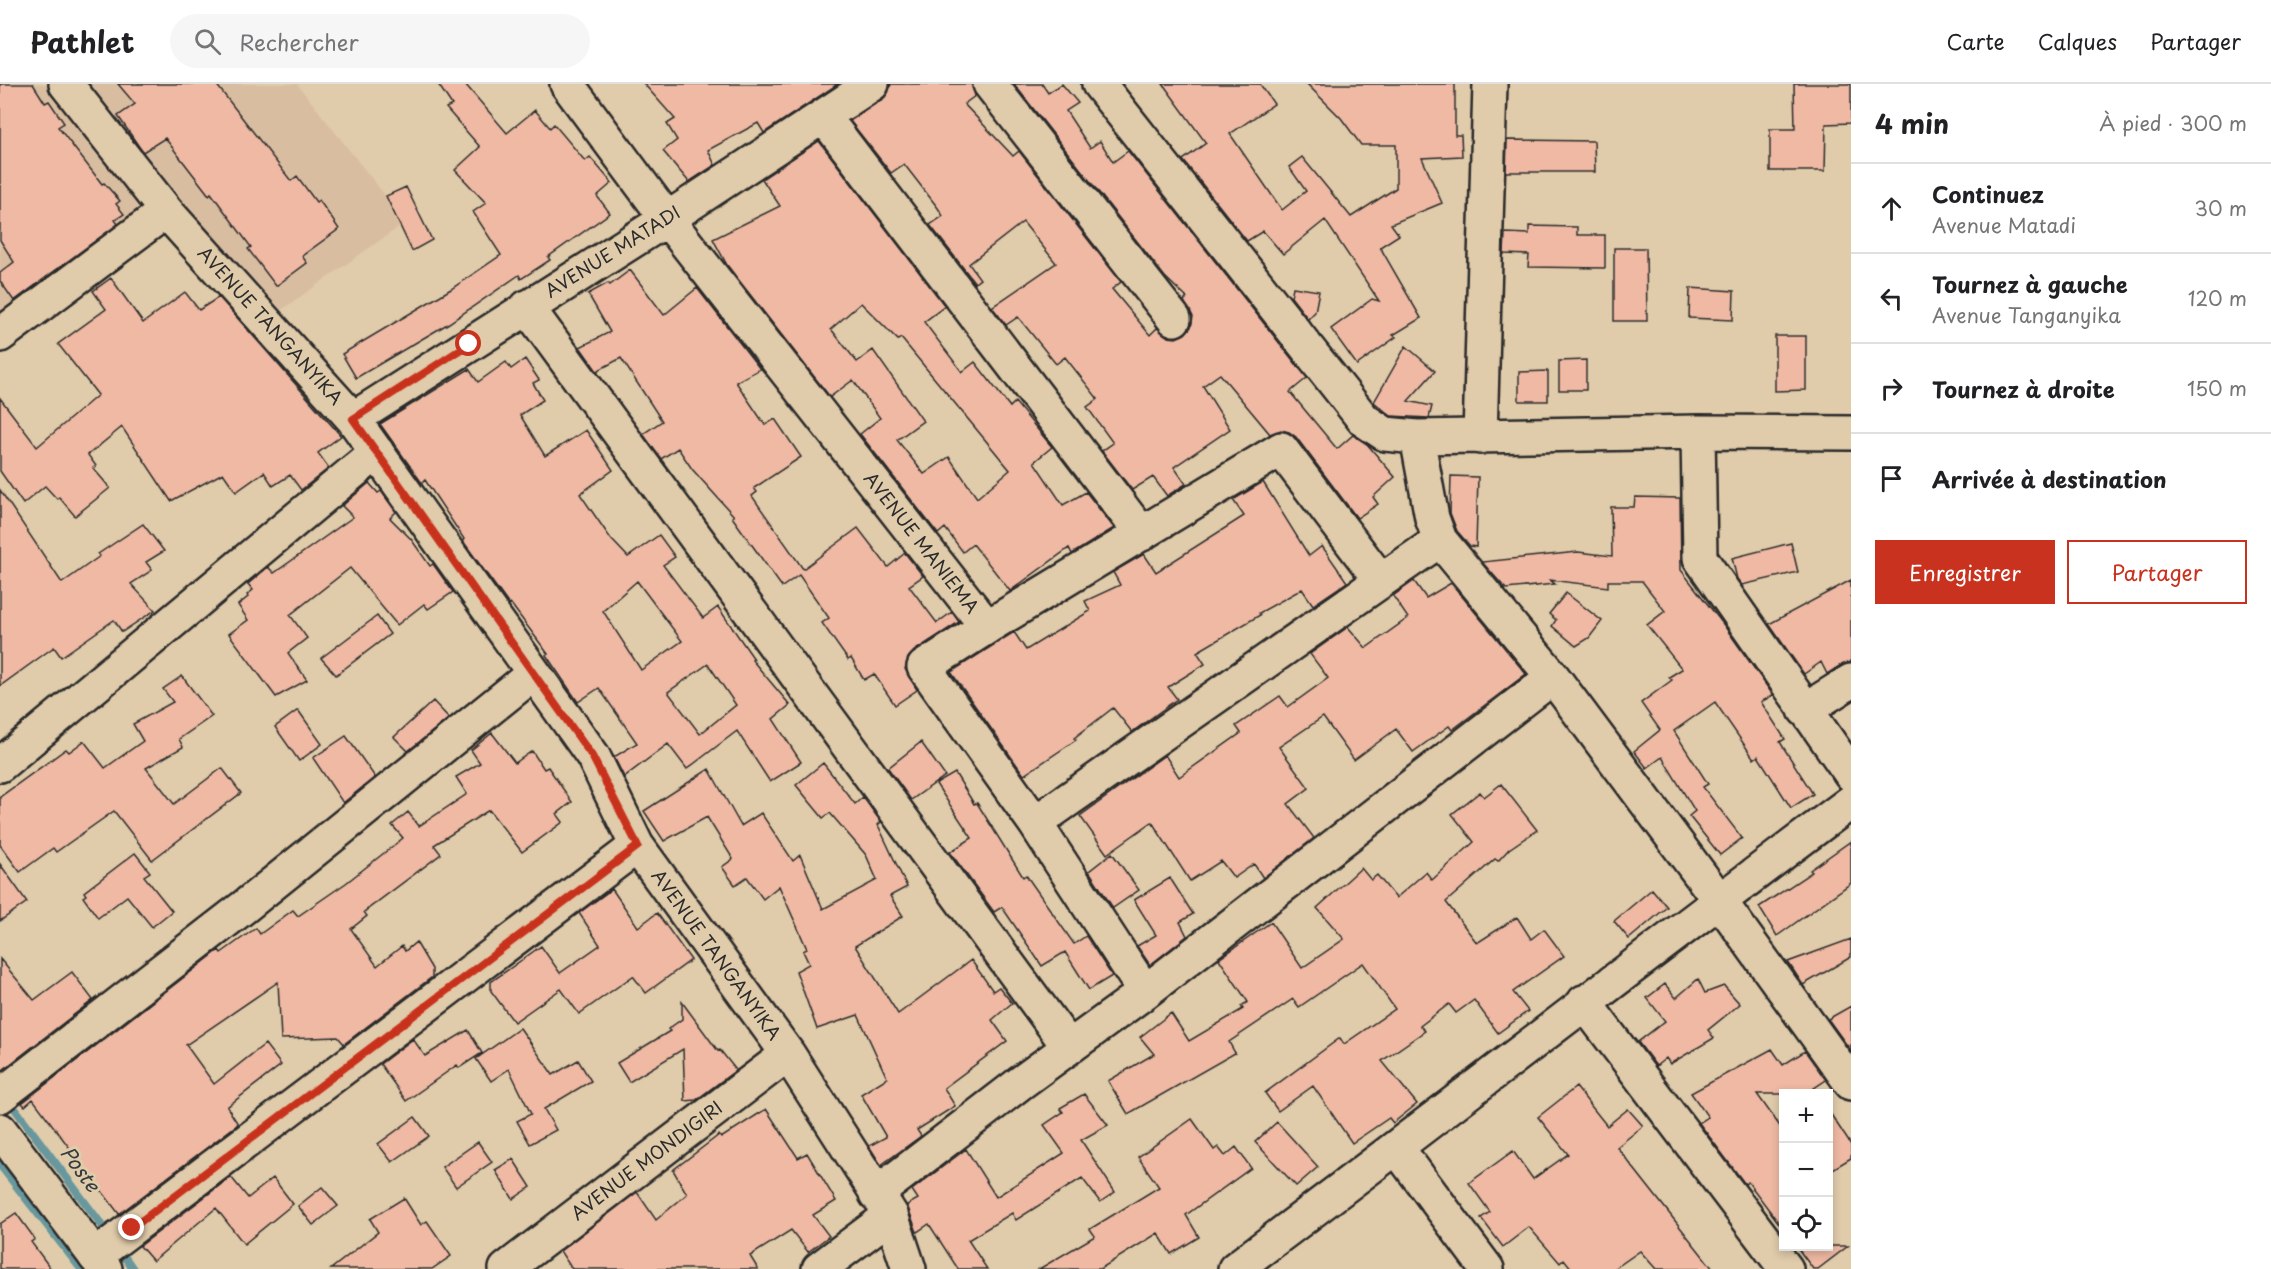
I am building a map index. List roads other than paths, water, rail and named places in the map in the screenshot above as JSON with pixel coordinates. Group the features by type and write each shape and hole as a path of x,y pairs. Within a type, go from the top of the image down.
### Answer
{"street":[{"name":"AVENUE TANGANYIKA","path":"66,84 166,211 353,419 377,452 592,756 638,846 788,1054 884,1204 909,1269"},
{"name":"AVENUE MANIEMA","path":"567,84 667,219 987,627 1281,449 1381,581"},
{"name":"AVENUE MATADI","path":"353,419 667,219 872,84"},
{"path":"990,84 1174,319"},
{"path":"1099,84 1364,420 1385,434 1417,437 1480,437 1698,432 1851,433"},
{"path":"1480,437 1490,84"},
{"path":"824,117 1142,534"},
{"path":"0,335 166,211"},
{"path":"527,307 1069,1047"},
{"path":"1698,432 1700,558 1851,774"},
{"path":"1417,437 1432,518 1440,540 1553,677 1848,1074"},
{"path":"0,765 377,452"},
{"path":"1035,823 1440,540"},
{"path":"987,627 924,667 1035,823 1145,993"},
{"path":"0,1096 244,907 533,674"},
{"path":"819,1269 884,1204 1069,1047 1145,993 1553,677"},
{"path":"1805,710 1851,681"},
{"path":"1235,1269 1397,1148 1584,1002 1851,802"},
{"path":"4,1142 100,1263 638,846"},
{"path":"1584,1002 1786,1269"},
{"name":"AVENUE MONDIGIRI","path":"506,1269 788,1054"},
{"path":"1397,1148 1487,1269"}],"waterway":[{"name":"Poste","path":"7,1098 110,1236"},
{"path":"0,1165 81,1269"},
{"name":"Poste","path":"118,1247 133,1269"}]}
